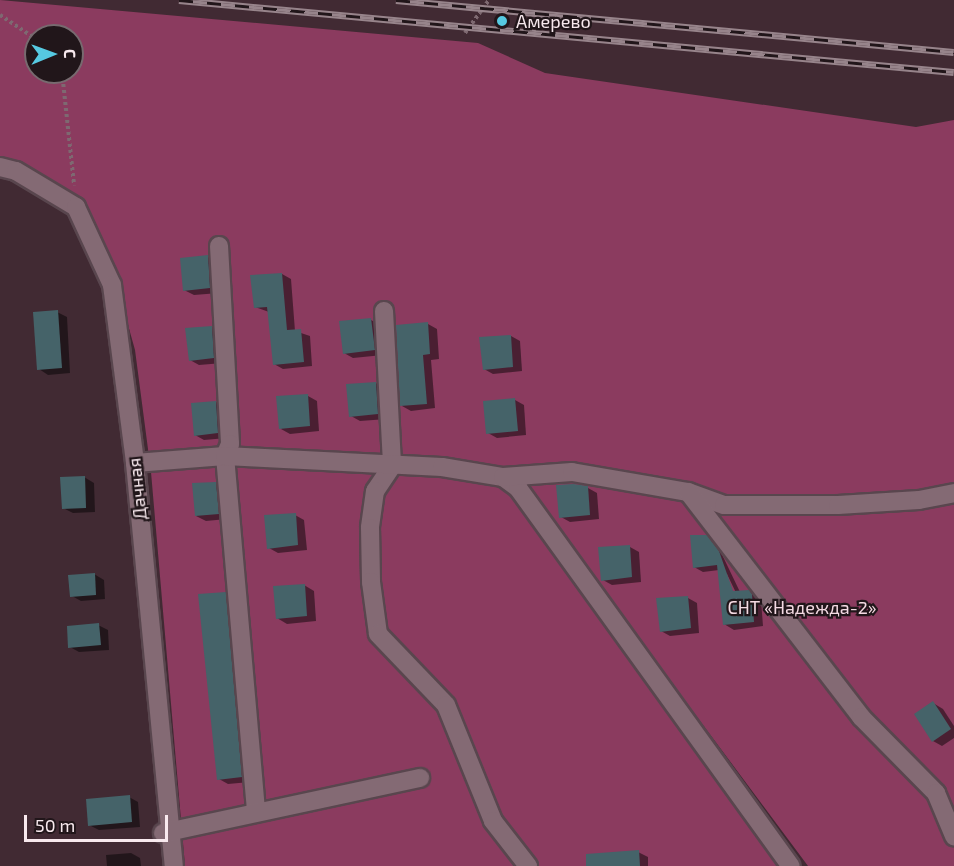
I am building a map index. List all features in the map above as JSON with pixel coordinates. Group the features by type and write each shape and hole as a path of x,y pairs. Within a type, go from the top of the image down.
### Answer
{"street":[{"path":"0,167 16,171 76,207 112,285 135,463 166,866"},
{"path":"219,246 230,444 225,456 256,811"},
{"path":"384,311 393,466 375,491 370,528 370,582 378,634 446,705 493,821 528,866"},
{"path":"135,463 225,456 442,467 503,477 572,472 688,492 724,505 838,505 919,500 953,494"},
{"name":"Дачная","path":"135,463 174,866"},
{"path":"503,477 518,488 791,866"},
{"path":"688,492 861,717 936,793 954,836"},
{"path":"164,833 256,811 420,778"}],"path":[{"path":"465,33 489,0"},
{"path":"0,15 24,31"},
{"path":"63,84 76,207"}],"green space":[{"name":"СНТ «Надежда-2»","path":"0,0 478,43 545,73 916,127 954,120 954,866 808,866 525,486 504,489 590,588 783,866 185,866 151,472 135,350 111,264 83,214 0,169"}],"building":[{"path":"208,255 210,288 183,291 180,258"},
{"path":"282,273 287,330 301,329 304,362 273,365 267,307 254,308 250,275"},
{"path":"58,310 62,368 37,370 33,312"},
{"path":"371,318 375,350 343,354 339,321"},
{"path":"428,322 430,354 423,355 427,404 400,406 396,325"},
{"path":"212,326 214,358 189,361 185,328"},
{"path":"511,335 513,367 483,370 479,337"},
{"path":"376,382 378,414 349,417 346,384"},
{"path":"308,394 310,426 279,429 276,396"},
{"path":"515,398 518,431 486,434 483,401"},
{"path":"216,401 218,433 194,436 191,403"},
{"path":"85,476 86,508 62,509 60,477"},
{"path":"216,482 219,514 195,516 192,483"},
{"path":"556,485 588,486 590,515 559,518"},
{"path":"296,513 298,545 267,549 264,515"},
{"path":"690,535 707,535 719,551 733,591 749,590 752,594 754,622 723,625 717,565 693,568"},
{"path":"630,545 632,577 601,581 598,547"},
{"path":"95,573 96,595 70,597 68,575"},
{"path":"305,584 307,616 276,619 273,586"},
{"path":"226,592 242,777 217,780 198,594"},
{"path":"688,596 691,628 660,632 656,598"},
{"path":"99,623 101,645 68,648 67,626"},
{"path":"933,701 951,729 932,742 914,714"},
{"path":"130,795 132,822 88,826 86,799"},
{"path":"639,850 640,866 586,866 586,854"}],"railway":[{"path":"179,0 954,72"},
{"path":"396,0 954,52"}],"place":[{"name":"Амерево","path":"502,21"}]}
